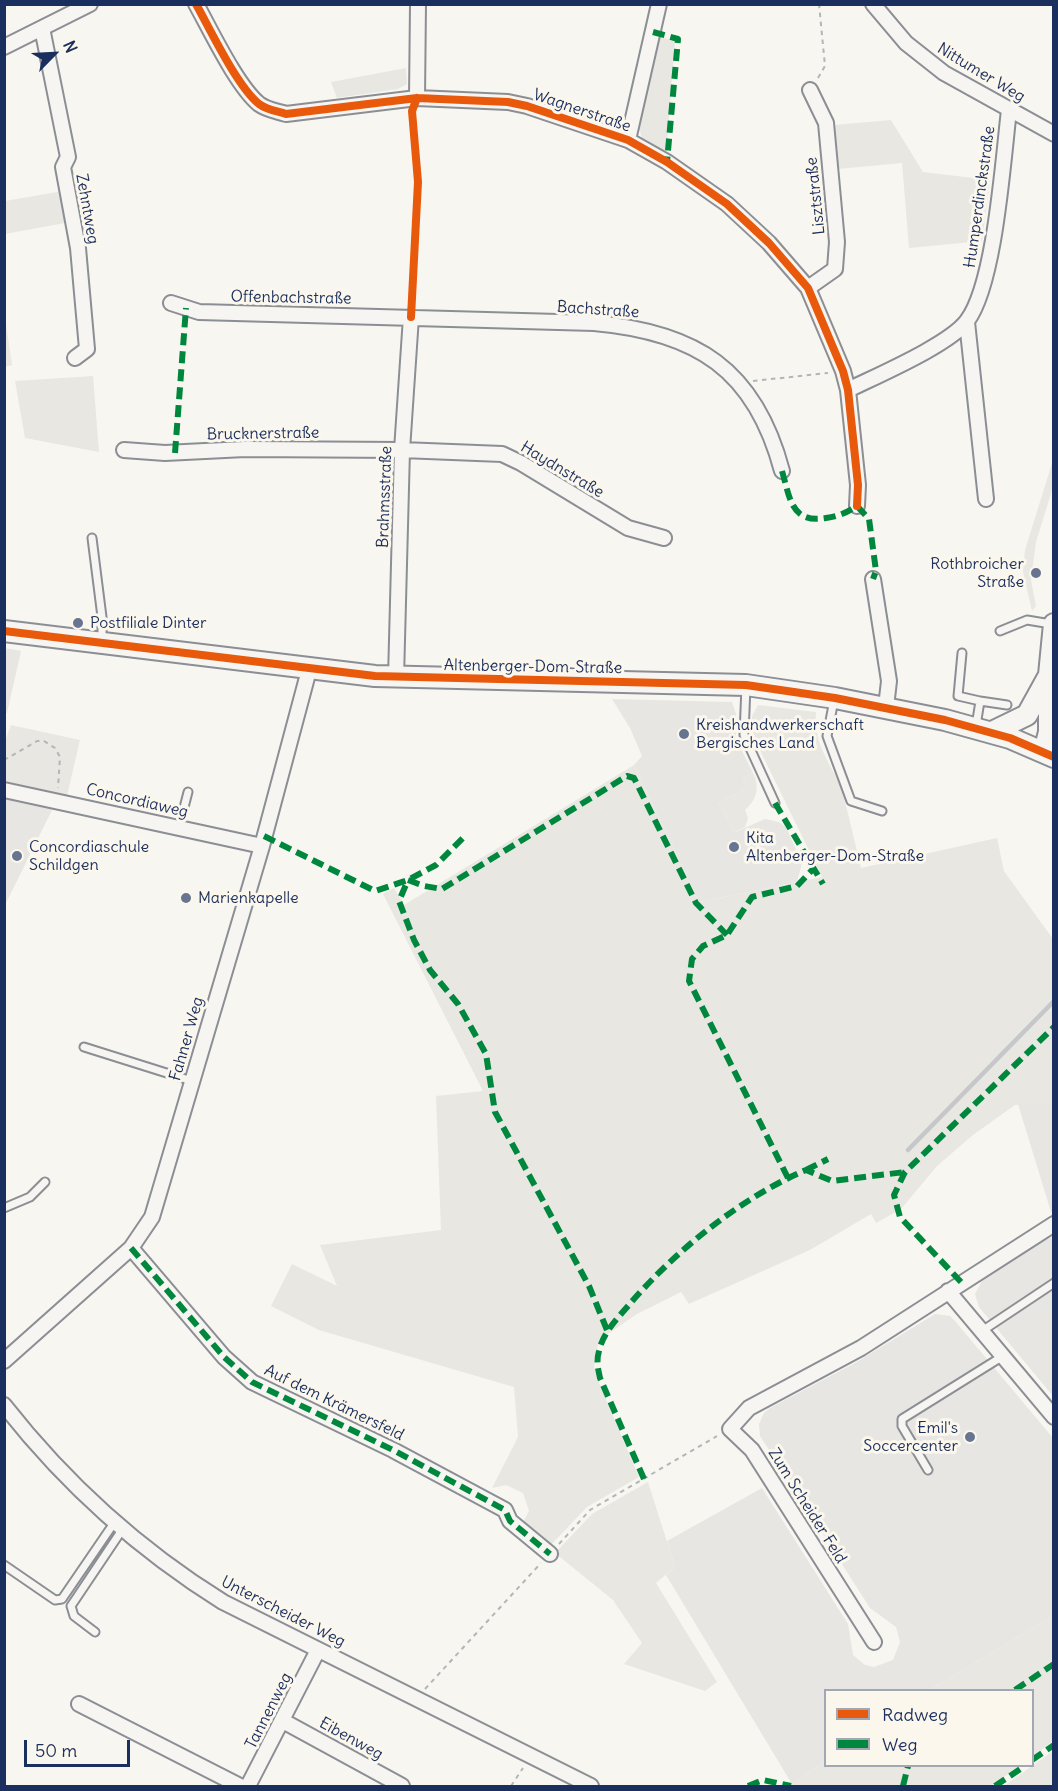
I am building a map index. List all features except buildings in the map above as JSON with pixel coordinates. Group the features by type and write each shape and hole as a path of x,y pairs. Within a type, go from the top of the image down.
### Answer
{"main road":[{"path":"1049,754 1052,720 1049,675 1053,624"},
{"name":"Altenberger-Dom-Straße","path":"4,631 309,670 396,678 746,685 886,707 984,730 1049,754"},
{"path":"984,730 1027,715 1049,675"}],"street":[{"path":"4,47 90,4"},
{"name":"Wagnerstraße","path":"196,4 240,80 258,104 267,109 286,114 417,98 508,102 527,106 628,140 728,204 769,243 808,288 843,371 848,390 858,485 856,506"},
{"path":"417,98 418,4"},
{"path":"628,140 659,4"},
{"name":"Nittumer Weg","path":"873,4 906,43 944,73 1053,134"},
{"name":"Zehntweg","path":"42,28 68,157 63,167 78,248 87,349 75,358"},
{"name":"Lisztstraße","path":"808,288 835,269 837,242 826,123 810,90"},
{"name":"Humperdinckstraße","path":"848,390 934,347 967,322 985,281 1009,110"},
{"name":"Offenbachstraße","path":"171,303 199,312 411,317"},
{"name":"Bachstraße","path":"411,317 634,327 669,335 700,350 738,382 768,427 782,471"},
{"name":"Brahmsstraße","path":"396,678 402,450 411,317"},
{"name":"Humperdinckstraße","path":"967,322 986,499"},
{"name":"Brucknerstraße","path":"124,450 165,453 245,449 402,450"},
{"name":"Haydnstraße","path":"402,450 502,454 521,463 628,528 664,538"},
{"path":"873,579 889,681 886,707"},
{"name":"Fahner Weg","path":"4,1361 131,1248 152,1217 262,846 309,670"},
{"name":"Concordiaweg","path":"4,790 262,846"},
{"name":"Zum Scheider Feld","path":"874,1642 752,1450 730,1429 748,1408 861,1348 1053,1224"},
{"name":"Auf dem Krämersfeld","path":"131,1248 224,1357 252,1382 393,1450 505,1510 510,1521 550,1554"},
{"path":"948,1291 1053,1417"},
{"name":"Unterscheider Weg","path":"4,1405 87,1499 118,1527 178,1574 223,1602 591,1786"},
{"name":"Tannenweg","path":"248,1786 318,1650"},
{"path":"79,1704 240,1786"},
{"name":"Eibenweg","path":"283,1721 402,1786"}],"lane":[{"path":"92,538 102,617 102,644"},
{"path":"1000,631 1027,620 1053,624"},
{"path":"962,653 958,696 1007,705"},
{"path":"746,685 744,735 775,803"},
{"path":"835,698 828,736 851,801 882,812"},
{"path":"980,701 984,730"},
{"path":"179,827 188,792"},
{"path":"84,1047 192,1081"},
{"path":"4,1209 30,1197 45,1182"},
{"path":"982,1331 1053,1283"},
{"path":"928,1470 902,1426 902,1419 1003,1356"},
{"path":"4,1565 55,1600 62,1599 118,1527"},
{"path":"95,1632 74,1616 71,1606 118,1527"}],"path":[{"path":"810,90 825,66 819,4"},
{"path":"738,382 843,371"},
{"path":"4,760 37,741 56,748 60,757 56,800"},
{"path":"511,1786 532,1755"}],"shaded area":[{"path":"657,36 675,41 666,154 642,139 639,127"},
{"path":"406,68 407,84 398,89 337,98 331,82"},
{"path":"891,120 923,172 990,180 982,241 909,248 902,163 838,169 834,125"},
{"path":"63,191 70,222 5,234 5,201"},
{"path":"5,317 12,365 4,367"},
{"path":"93,376 99,452 25,438 15,381"},
{"path":"1053,460 1053,487 1036,542 1031,580 1036,606 1032,611 1023,572 1025,550"},
{"path":"5,648 21,651 7,713 4,712"},
{"path":"612,699 732,702 736,714 736,739 753,773 743,778 747,786 744,789 719,803 733,833 765,819 779,822 786,827 802,863 797,882 699,902 634,765 642,756 630,728"},
{"path":"758,705 816,712 818,736 843,795 861,868 997,838 1004,871 1053,939 1053,1103 1015,1105 973,1135 937,1166 901,1209 876,1223 871,1214 810,1250 689,1304 681,1292 637,1314 599,1340 594,1366 597,1378 639,1477 587,1507 548,1548 521,1526 529,1511 523,1493 506,1485 492,1488 518,1437 514,1387 319,1330 271,1306 292,1264 337,1286 320,1245 441,1230 436,1096 483,1091 383,894 394,888 404,905 634,765 699,902 822,877 753,736 752,716"},
{"path":"11,725 80,740 67,796 5,781 5,741"},
{"path":"753,773 757,788 752,802 745,810 748,818 745,827 733,833 719,803 744,789 747,786 743,778"},
{"name":"Concordiaschule Schildgen","path":"5,798 54,806 5,905"},
{"path":"1053,1103 1053,1211 1051,1212 1018,1104"},
{"path":"1053,1237 1053,1396 979,1307 975,1294 983,1279 1030,1247"},
{"path":"935,1314 950,1316 1053,1438 1053,1616 932,1689 824,1689 824,1762 792,1784 666,1575 675,1567 667,1541 762,1488 848,1624 853,1655 865,1665 874,1667 893,1660 900,1642 896,1627 870,1608 760,1436 759,1424 764,1413 770,1408 855,1363"},
{"path":"648,1482 675,1567 656,1583 717,1682 705,1691 624,1664 642,1643 613,1600 555,1553 592,1514"},
{"path":"1053,1616 1053,1741 1034,1755 1034,1689 932,1689"},
{"path":"1053,1751 1053,1786 1004,1786 1031,1767 1034,1767 1034,1765"},
{"path":"824,1762 824,1767 1019,1767 991,1786 781,1786 792,1784"}],"waterway":[{"path":"908,1150 1054,1001"}],"marked path":[{"path":"653,32 678,39 667,162"},
{"path":"175,453 186,308"},
{"path":"782,471 790,499 794,507 805,517 814,519 831,517 857,506 869,519 876,571 873,579"},
{"path":"607,1330 589,1286 495,1112 486,1054 458,1004 430,970 414,940 399,901 408,880 442,889 627,776 634,778 696,903 727,935"},
{"path":"775,803 823,884"},
{"path":"264,836 375,891 408,880 436,865 466,835"},
{"path":"788,1178 689,981 692,959 703,946 727,935 752,897 797,886 814,868"},
{"path":"961,1282 900,1217 894,1195 905,1172 1054,1027"},
{"path":"806,1170 828,1159"},
{"path":"644,1479 600,1378 598,1368 601,1344 619,1316 646,1286 687,1247 733,1211 781,1182 806,1170 832,1181 905,1172"},
{"path":"131,1248 224,1357 252,1382 393,1450 505,1510 510,1521 550,1554"},
{"path":"1016,1689 1054,1664"},
{"path":"1034,1759 1054,1745"},
{"path":"903,1786 908,1767"},
{"path":"995,1786 1024,1767"},
{"path":"748,1786 763,1780 791,1786"}],"cycle path":[{"path":"196,4 242,85 259,104 269,109 286,114 417,98 508,102 527,106 628,140 667,162 727,204 769,243 808,288 843,371 848,390 858,485 857,506"},
{"path":"411,317 418,182 412,111 417,98"},
{"path":"4,631 375,676 746,685 835,698 945,720 1010,738 1054,757"}],"place":[{"name":"Rothbroicher Straße","path":"1036,573"},
{"name":"Postfiliale Dinter","path":"78,623"},
{"name":"Kreishandwerkerschaft Bergisches Land","path":"684,734"},
{"name":"Kita Altenberger-Dom-Straße","path":"734,847"},
{"name":"Concordiaschule Schildgen","path":"17,856"},
{"name":"Marienkapelle","path":"186,898"},
{"name":"Emil's Soccercenter","path":"970,1437"}]}
